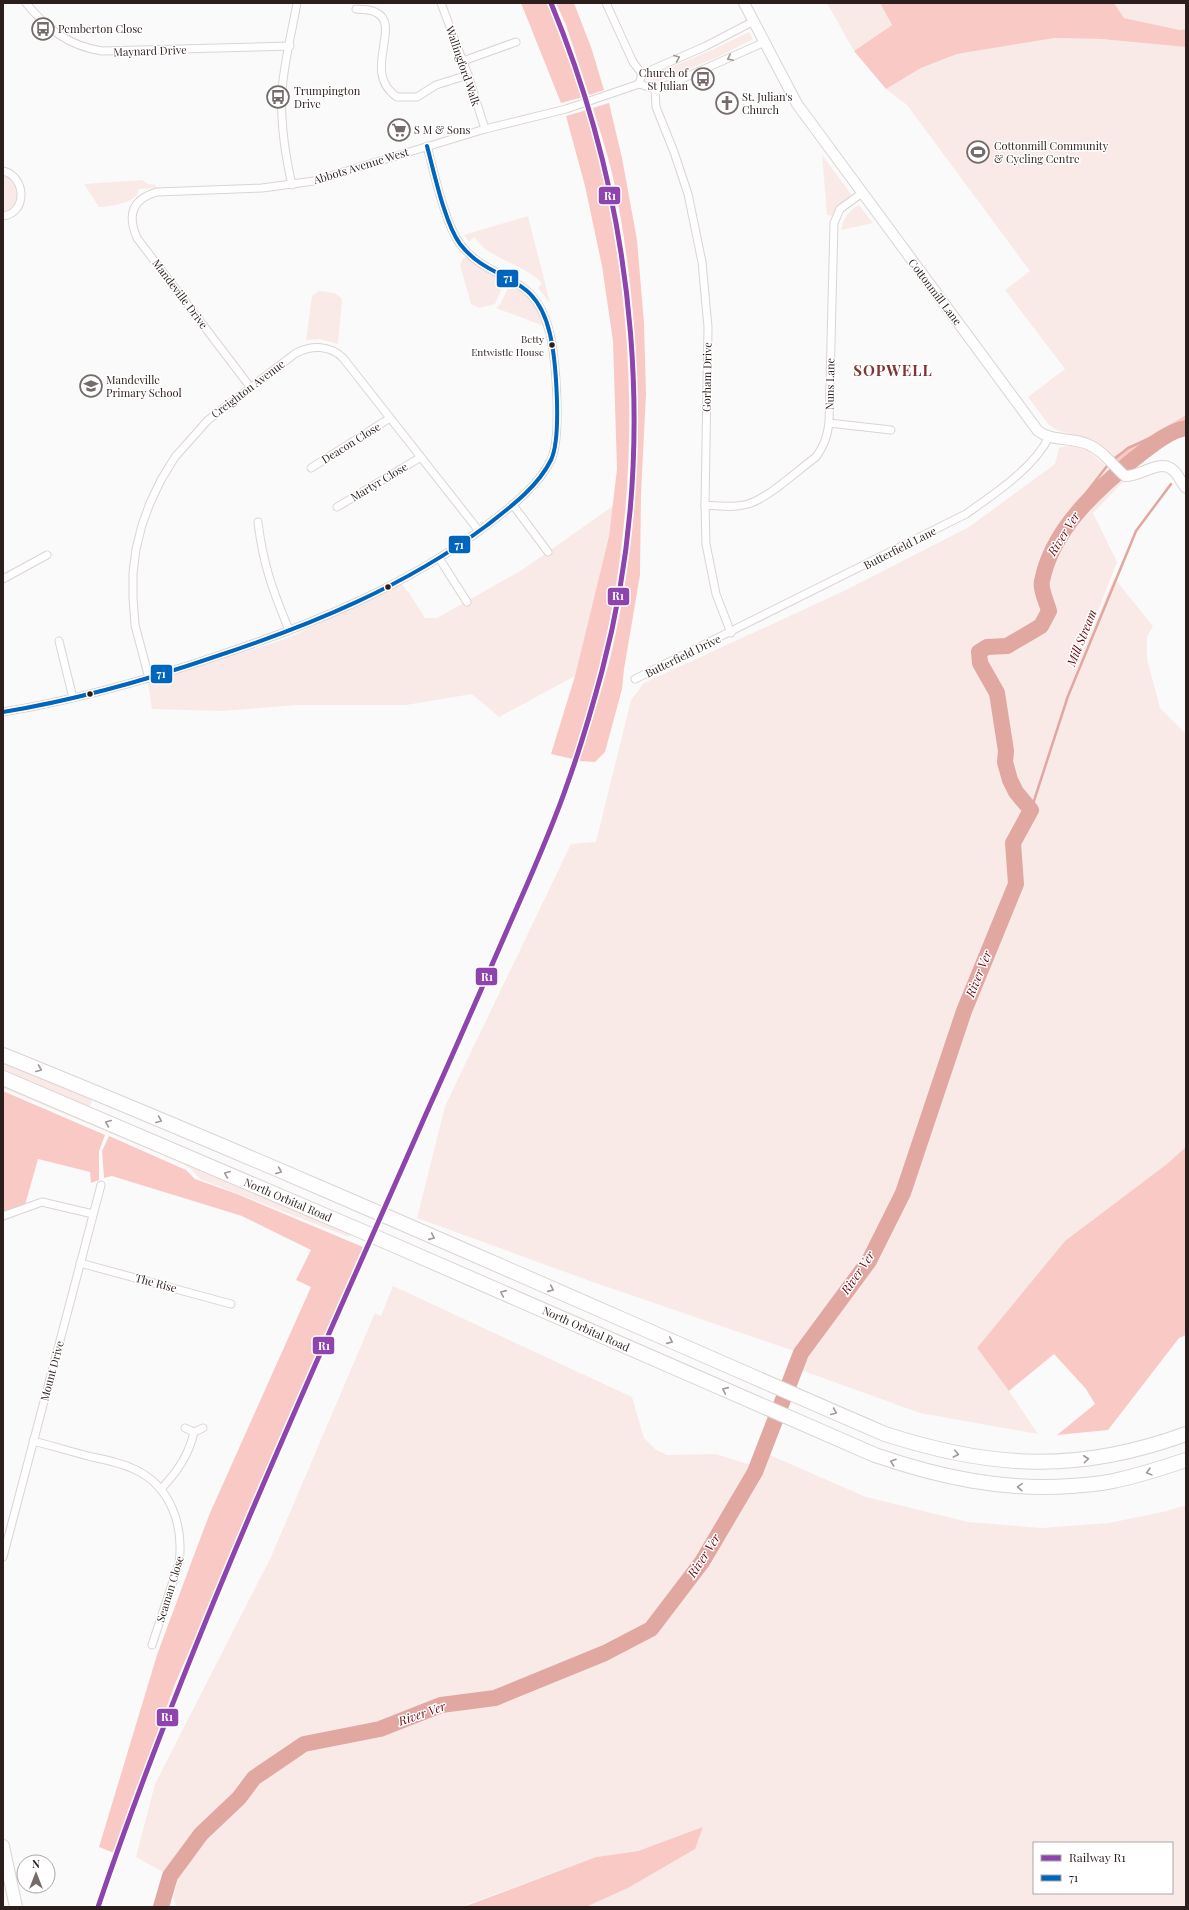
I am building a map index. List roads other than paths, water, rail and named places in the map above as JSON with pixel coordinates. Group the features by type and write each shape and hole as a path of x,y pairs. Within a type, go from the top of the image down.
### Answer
{"highway":[{"name":"North Orbital Road","path":"3,1055 97,1093 396,1221 885,1434 927,1447 989,1460 1043,1462 1095,1458 1139,1450 1186,1434"},
{"name":"North Orbital Road","path":"3,1078 388,1242 875,1456 914,1469 973,1482 1002,1486 1060,1487 1113,1482 1186,1460"}],"main road":[{"path":"3,1846 16,1907"}],"street":[{"name":"Maynard Drive","path":"26,3 38,18 58,35 79,46 102,52 290,46"},
{"path":"292,185 286,158 282,127 282,90 297,3"},
{"name":"Wallingford Walk","path":"440,3 463,61 485,129"},
{"path":"606,3 633,62 642,74"},
{"name":"Cottonmill Lane","path":"744,3 797,104 1038,431 1049,437"},
{"path":"356,9 376,12 384,20 386,28 381,68 382,78 385,86 397,97 416,97 436,85 468,76"},
{"path":"754,21 706,46 642,74 639,84 655,89 688,77 765,42"},
{"path":"463,61 516,42"},
{"name":"Abbots Avenue West","path":"146,195 157,192 262,188 314,181 485,129 566,109 639,84"},
{"name":"Gorham Drive","path":"655,89 655,102 688,194 702,262 708,327 705,505 706,544 716,594 731,632"},
{"path":"3,712 73,698 149,678 289,630 388,587 439,558 479,531 513,505 542,474 554,453 558,428 551,337 544,314 534,297 519,284 481,264 460,244 450,223 427,146"},
{"path":"3,171 16,178 21,189 22,196 17,208 11,214 3,216"},
{"name":"Nuns Lane","path":"705,505 736,506 758,500 816,457 827,439 829,423 834,223 840,209 862,193"},
{"name":"Mandeville Drive","path":"146,195 136,204 133,212 132,221 137,238 251,388"},
{"name":"Creighton Avenue","path":"149,678 136,625 133,597 133,574 142,525 161,480 175,457 208,420 296,353 304,349 321,347 338,353 343,358 479,531"},
{"name":"Deacon Close","path":"311,468 390,418"},
{"path":"829,423 891,430"},
{"path":"1049,437 1078,441 1087,444 1097,449 1123,474 1129,476 1159,466 1169,467 1174,470 1186,488"},
{"name":"Butterfield Lane","path":"731,632 966,514 1004,487 1043,449 1049,437"},
{"name":"Martyr Close","path":"337,507 421,457"},
{"path":"513,505 548,552"},
{"path":"258,522 268,579 289,630"},
{"path":"3,580 47,555"},
{"path":"439,558 467,602"},
{"name":"Butterfield Drive","path":"635,679 731,632"},
{"path":"59,641 73,698"},
{"name":"Mount Drive","path":"3,1557 101,1185"},
{"path":"3,1216 42,1202 93,1214"},
{"name":"The Rise","path":"80,1263 231,1304"},
{"path":"185,1428 194,1432 203,1428"},
{"path":"161,1489 173,1476 190,1450 194,1432"},
{"name":"Seaman Close","path":"33,1441 122,1464 137,1470 151,1479 161,1489 175,1514 181,1550 180,1563 152,1645"}],"waterway":[{"path":"1113,460 1128,448 1186,422"},
{"name":"River Ver","path":"161,1907 170,1876 201,1834 239,1798 254,1778 304,1744 380,1729 441,1705 495,1698 605,1653 651,1629 702,1562 755,1472 801,1353 869,1261 903,1193 964,1011 1016,884 1013,843 1031,810 1016,792 1010,780 1005,762 1006,751 997,693 980,663 979,652 987,647 1007,646 1041,626 1049,611 1043,592 1042,581 1047,562 1065,528 1090,498 1134,459 1165,436 1186,428"},
{"path":"1079,511 1086,493 1107,466"},
{"name":"Mill Stream","path":"1031,810 1068,696 1136,531 1171,484"}],"rail line":[{"name":"R1","path":"98,1907 172,1706 253,1507 547,838 577,755 602,671 620,588 631,503 634,418 630,333 620,248 603,164 580,82 551,3"}],"place":[{"name":"Pemberton Close","path":"43,29"},
{"name":"Church of St Julian","path":"703,79"},
{"name":"Trumpington Drive","path":"278,97"},
{"name":"St. Julian's Church","path":"727,103"},
{"name":"S M & Sons","path":"399,130"},
{"name":"Cottonmill Community & Cycling Centre","path":"978,152"},
{"name":"Betty Entwistle House","path":"552,345"},
{"name":"Mandeville Primary School","path":"91,386"}],"district":[{"name":"SOPWELL","path":"893,371"}]}
